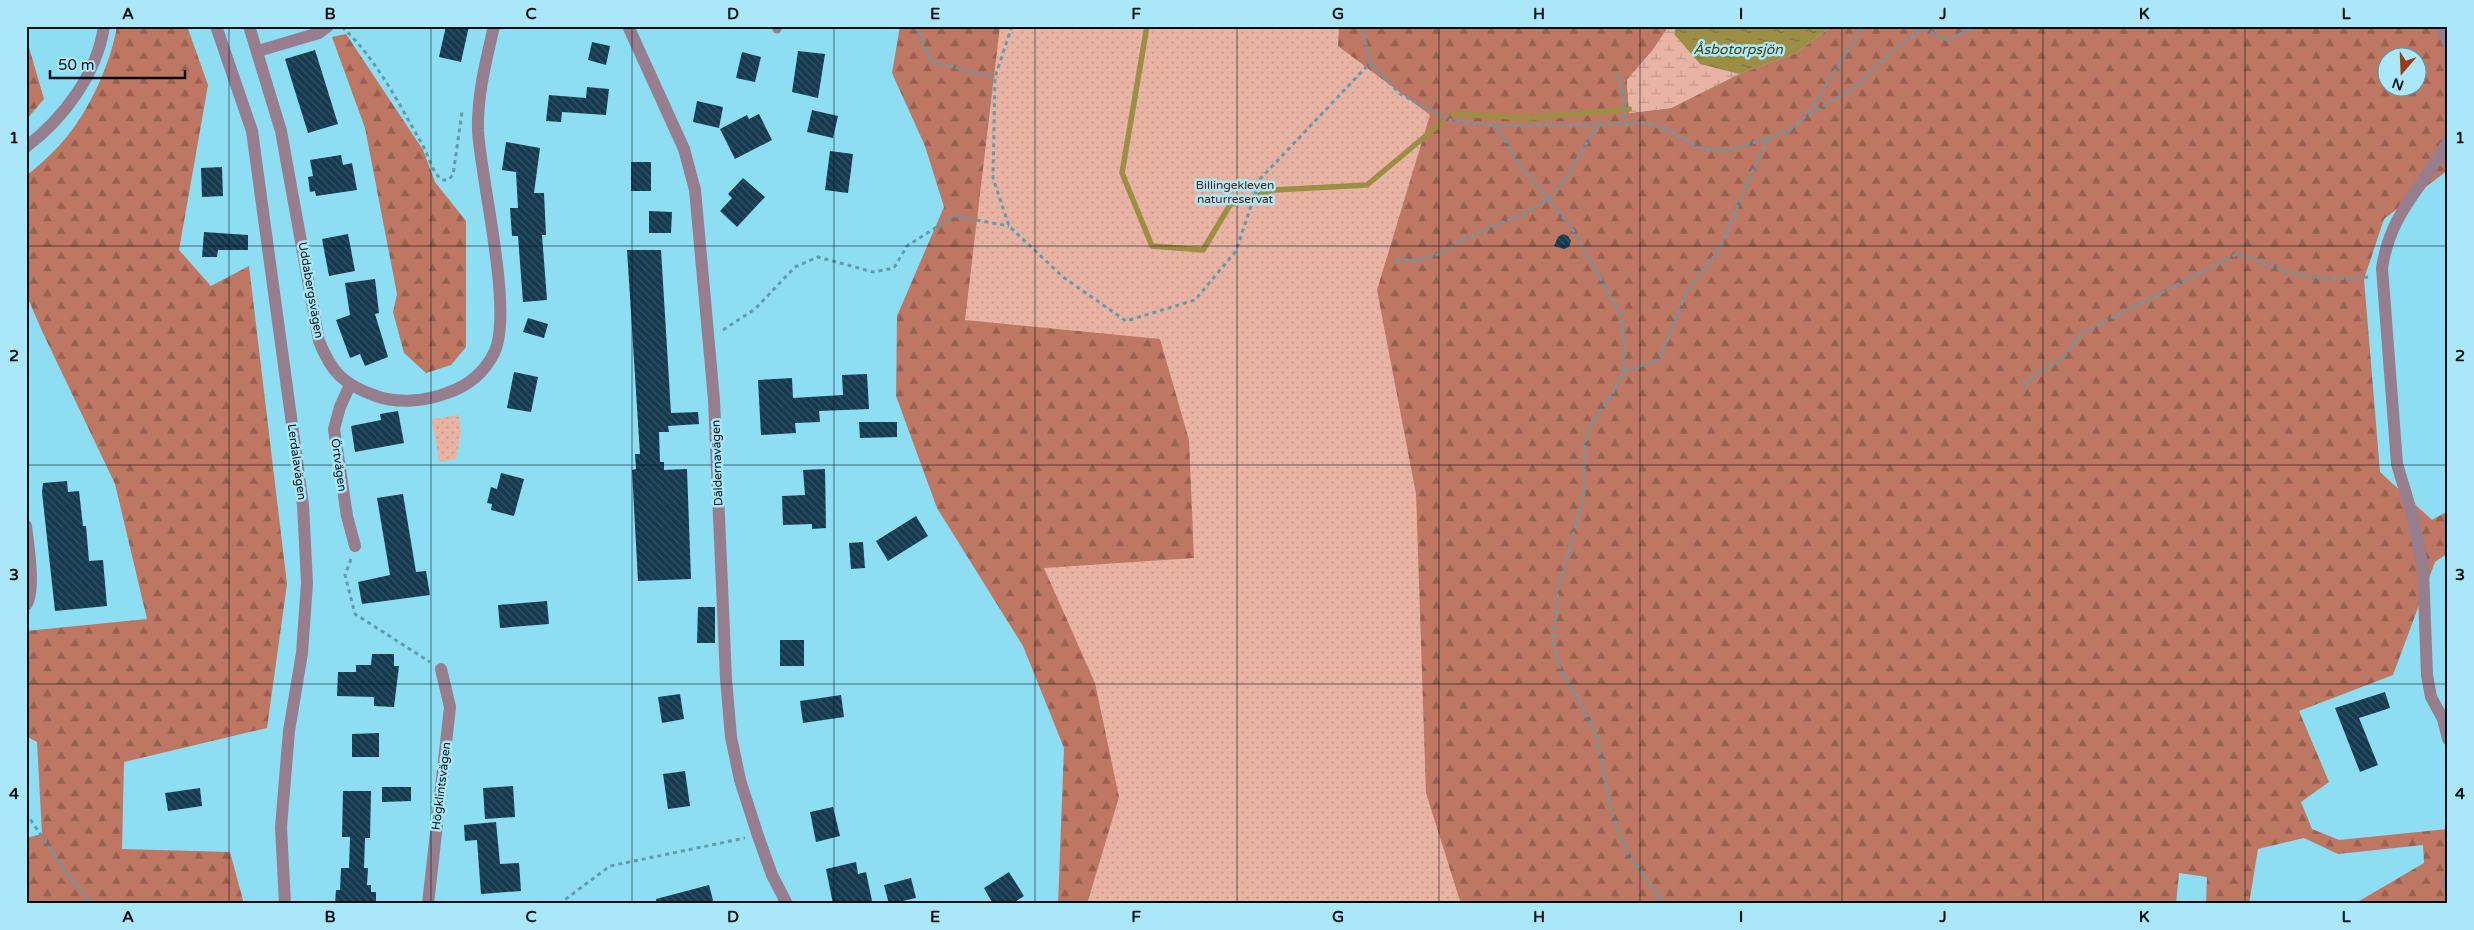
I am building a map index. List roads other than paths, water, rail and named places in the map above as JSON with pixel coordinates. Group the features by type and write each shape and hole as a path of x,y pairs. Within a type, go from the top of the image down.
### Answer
{"street":[{"path":"26,147 42,135 61,115 80,89 93,62 104,26"},
{"name":"Lerdalavägen","path":"216,26 252,131 303,505 306,593 302,653 289,731 281,827 285,904"},
{"name":"Uddabergsvägen","path":"249,26 281,132 319,341 327,362 350,385 379,397 408,400 435,398 462,388 481,373 495,351 500,327 501,298 481,168 478,130 479,98 494,26"},
{"path":"258,51 319,33 328,26"},
{"name":"Däldernavägen","path":"628,26 684,149 695,190 714,400 728,698 740,780 772,875 787,904"},
{"path":"2441,26 2448,43"},
{"path":"2448,141 2435,165 2418,186 2392,227 2386,246 2382,276 2397,464 2412,514 2423,568 2427,675 2431,697 2443,719 2448,739"},
{"name":"Örtvägen","path":"350,385 340,407 334,429 347,516 355,546"},
{"path":"26,526 31,587 30,601 26,605"},
{"name":"Högklintsvägen","path":"428,904 450,707 441,669"}],"water":[{"name":"Åsbotorpsjön","path":"1676,26 1832,26 1796,53 1739,74 1700,64 1674,34"}],"waterway":[{"path":"1147,26 1122,173 1152,246 1203,250 1230,205 1274,190 1367,185 1441,123"},
{"path":"1453,114 1530,118 1629,109"}],"park label":[{"name":"Billingekleven naturreservat","path":"1235,192"}]}
